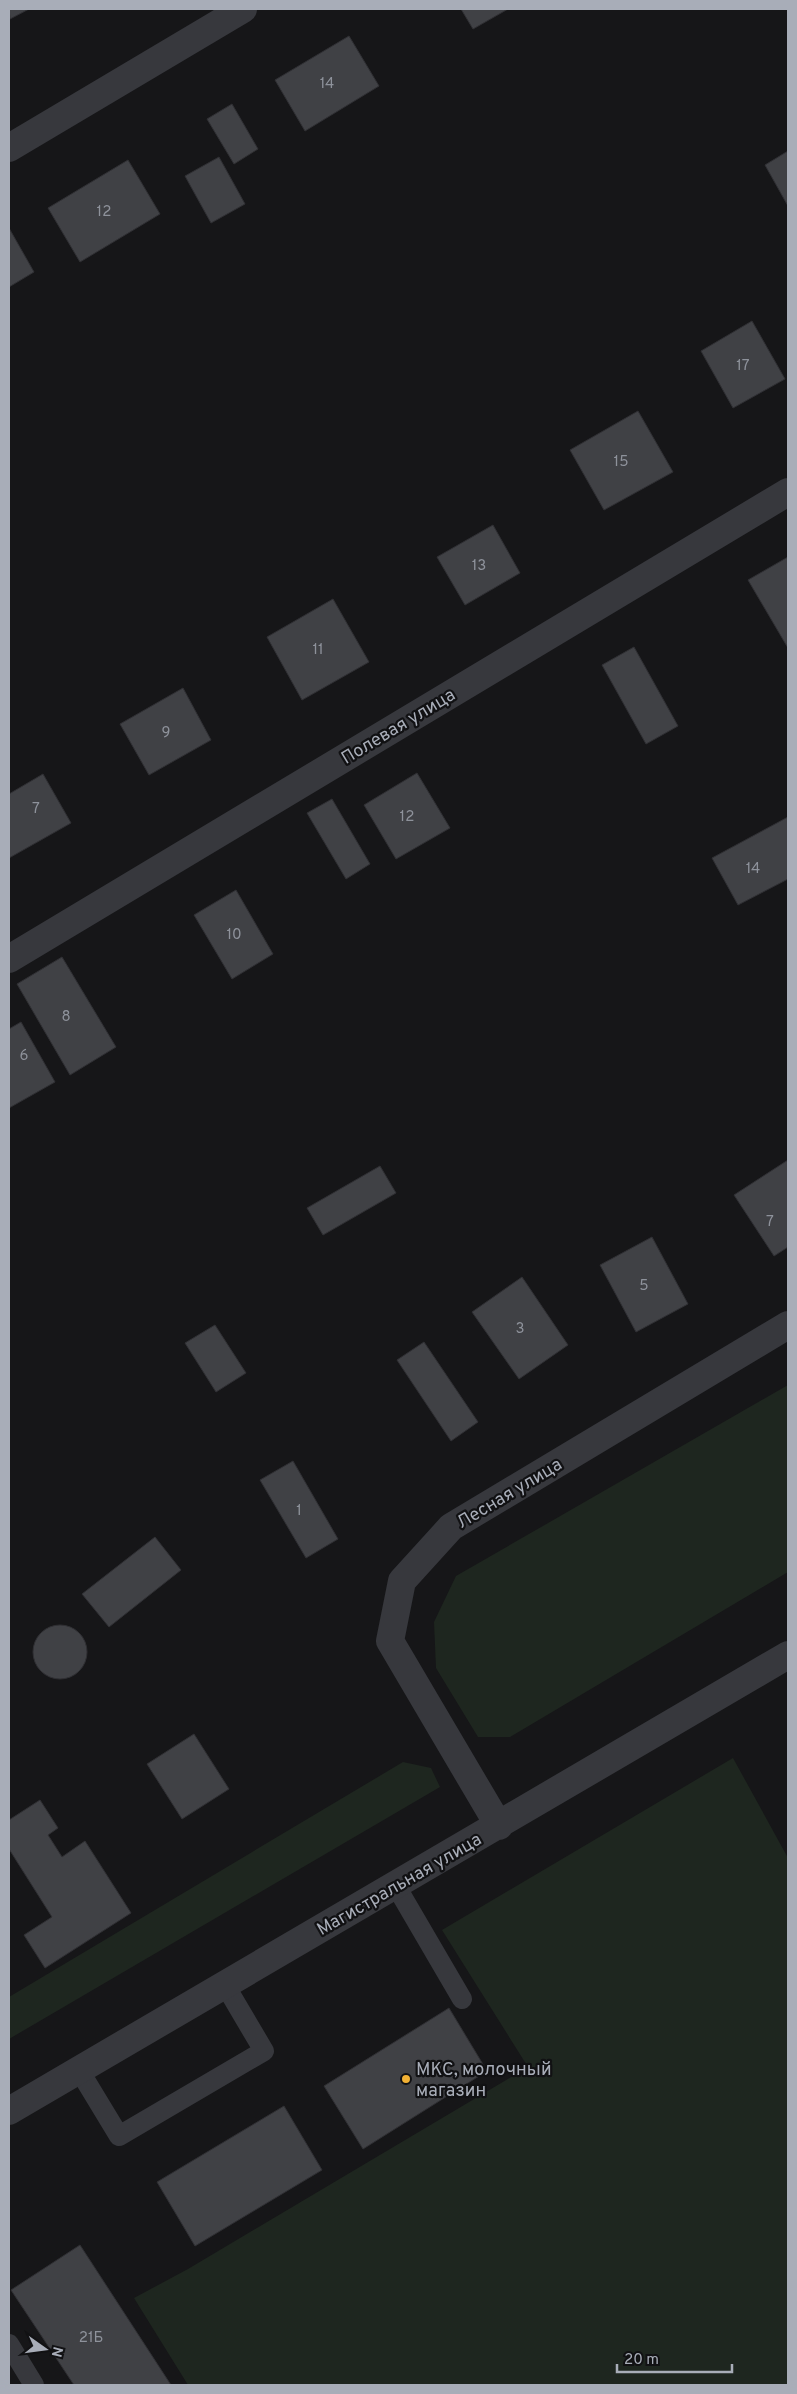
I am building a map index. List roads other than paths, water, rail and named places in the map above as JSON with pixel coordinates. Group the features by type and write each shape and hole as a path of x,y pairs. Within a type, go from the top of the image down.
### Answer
{"street":[{"path":"9,148 243,9"},
{"name":"Полевая улица","path":"9,959 788,492"},
{"name":"Лесная улица","path":"499,1826 390,1641 402,1581 451,1527 788,1325"},
{"name":"Магистральная улица","path":"9,2111 499,1826 788,1655"}],"lane":[{"path":"396,1886 462,1999"},
{"path":"79,2070 119,2136 264,2051 225,1985"},
{"path":"9,2344 34,2385"}],"place":[{"name":"МКС, молочный магазин","path":"406,2079"}]}
